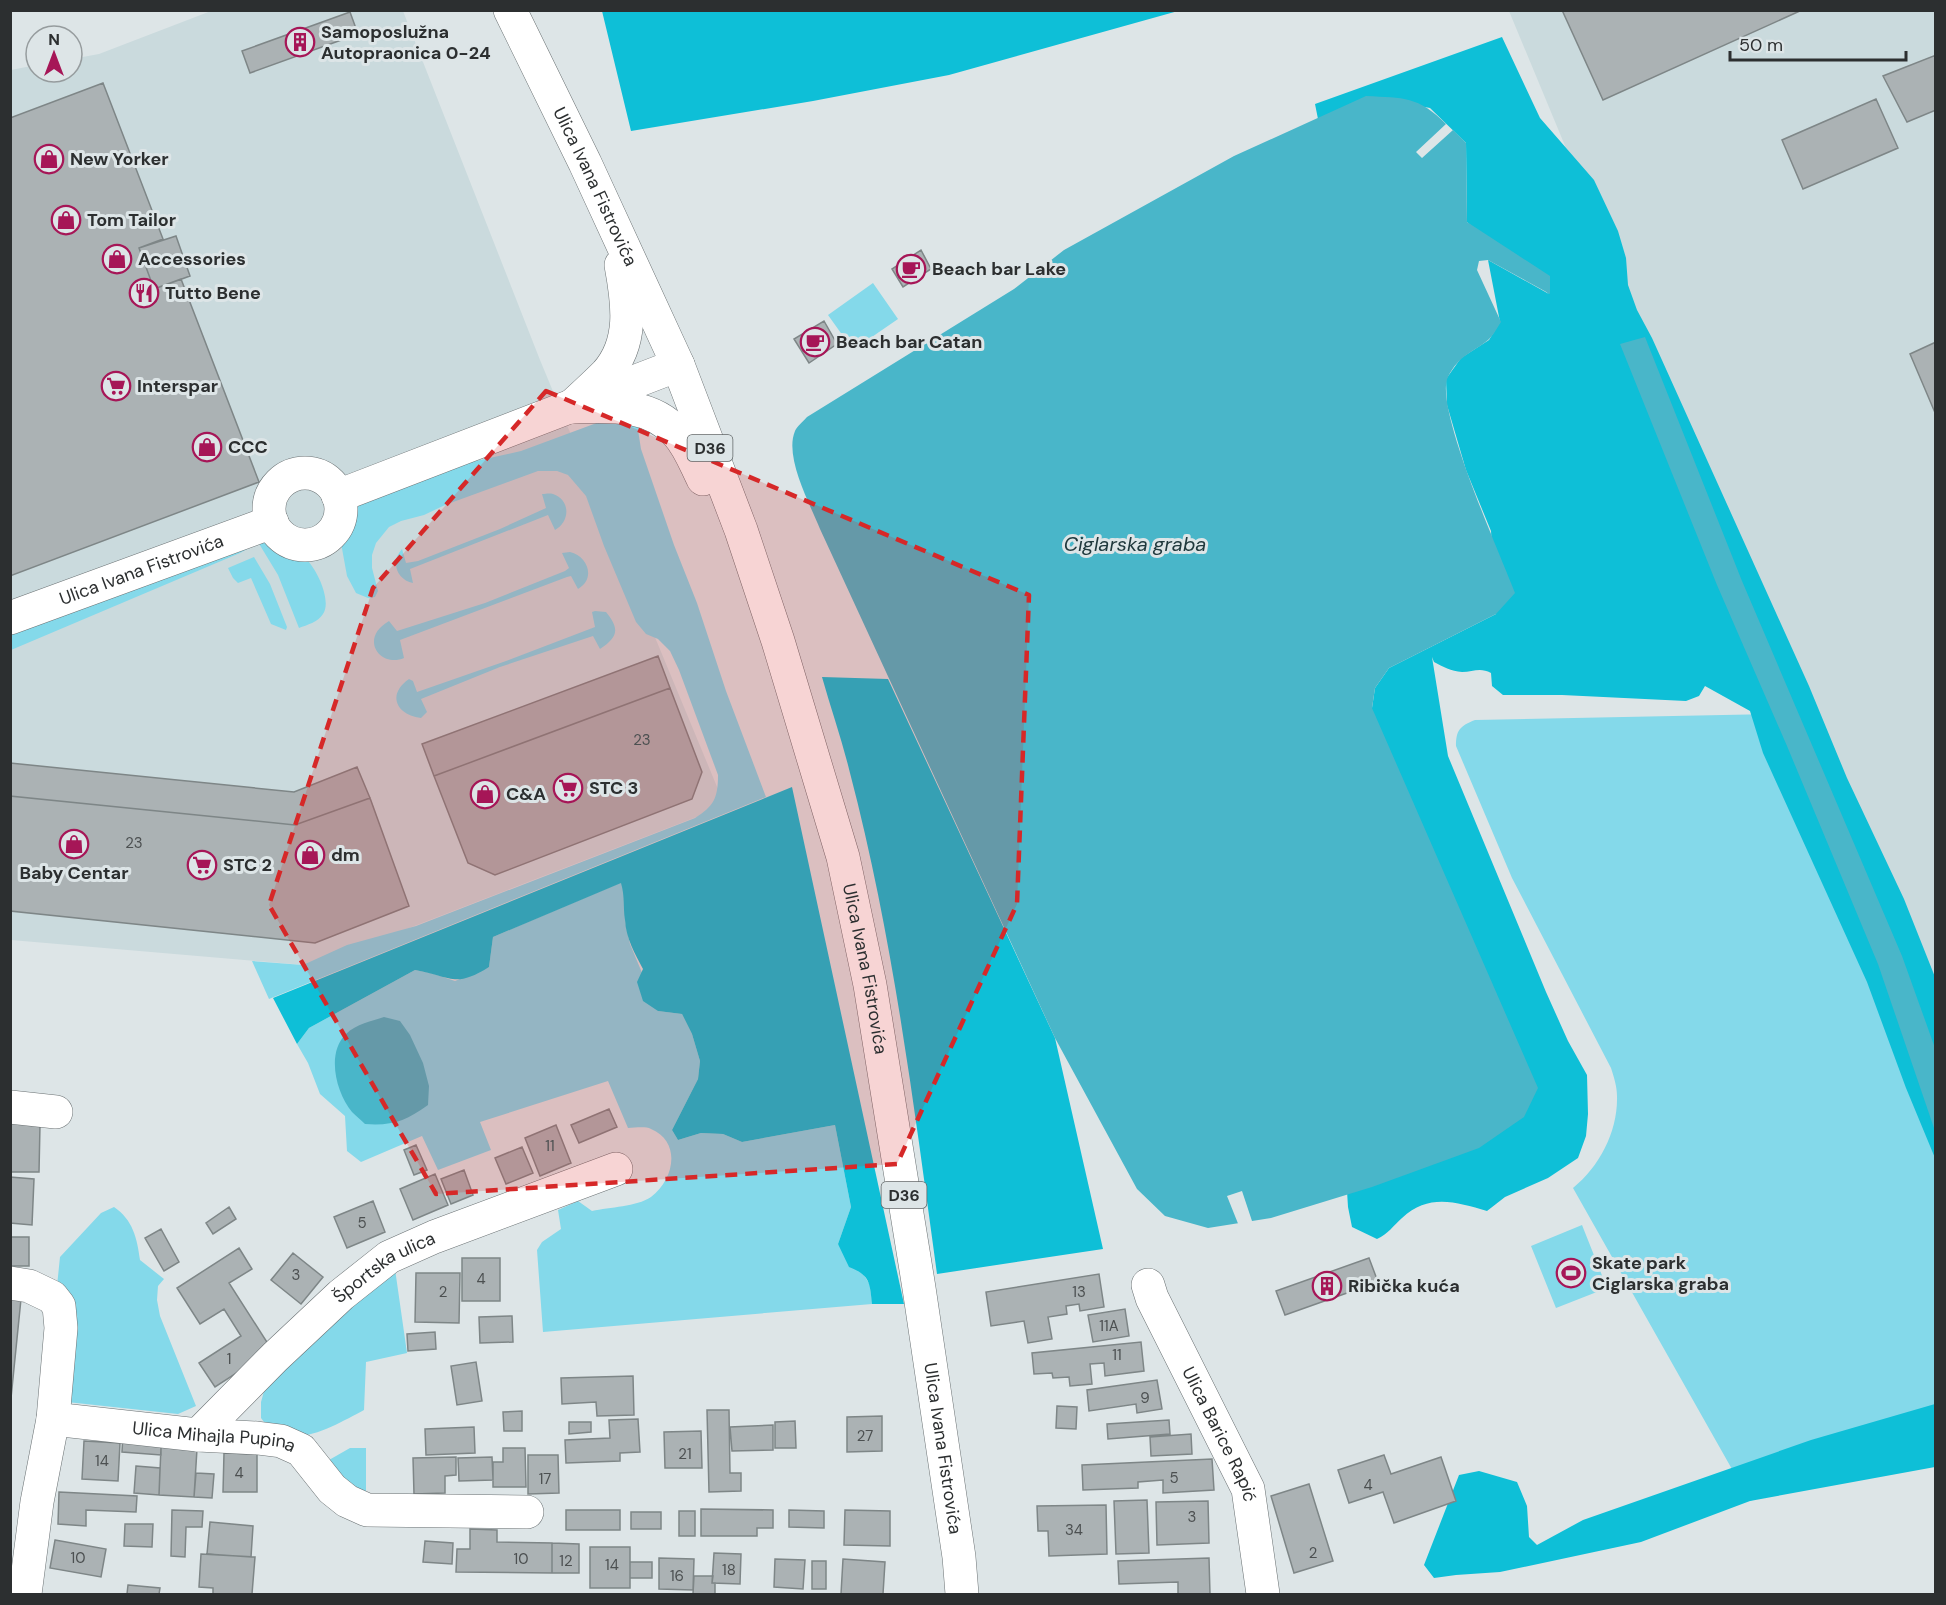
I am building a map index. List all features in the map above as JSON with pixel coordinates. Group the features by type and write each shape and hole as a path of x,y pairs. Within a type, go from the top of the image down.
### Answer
{"street":[{"name":"Ulica Ivana Fistrovića","path":"510,10 678,365 741,530 778,641 843,857 870,986 917,1276 959,1557 962,1594"},
{"path":"571,406 607,372 626,335 628,322 626,295 613,225"},
{"path":"338,496 678,365"},
{"path":"571,406 622,406 641,410 662,421 676,432 710,493 741,530"},
{"path":"294,475 315,475 333,487 338,496 340,512 336,528 317,543 308,545 290,542 276,530 272,522 269,510 270,499 284,480 294,475"},
{"name":"Ulica Ivana Fistrovića","path":"10,618 272,522"},
{"path":"10,1107 56,1112"},
{"name":"Športska ulica","path":"198,1435 340,1295 389,1257 434,1237 616,1169"},
{"path":"10,1283 40,1289 52,1297 59,1306 61,1328 53,1419 37,1502 25,1594"},
{"name":"Ulica Barice Rapić","path":"1148,1285 1152,1298 1248,1489 1263,1594"},
{"name":"Ulica Mihajla Pupina","path":"53,1419 198,1435 281,1441 301,1450 332,1489 346,1501 367,1510 527,1512"}],"highlighted area":[{"path":"546,391 1029,595 1017,904 897,1164 436,1194 269,905 373,588"}],"shaded area":[{"path":"602,10 1178,11 949,75 813,101 631,131"},
{"path":"211,11 403,11 540,360 725,806 342,954 304,965 11,940 11,70 24,67 24,84 84,84 84,57 99,54"},
{"path":"1509,11 1935,11 1935,989 1622,283"},
{"path":"1502,37 1540,118 1594,180 1618,231 1626,258 1628,285 1637,310 1652,338 1809,686 1847,778 1904,899 1935,977 1935,1158 1906,1088 1867,982 1763,753 1750,711 1705,686 1699,696 1686,701 1562,695 1503,695 1492,686 1491,673 1480,670 1454,671 1434,662 1432,657 1448,756 1546,992 1568,1041 1587,1075 1586,1136 1578,1158 1548,1178 1505,1197 1487,1211 1454,1203 1433,1202 1412,1210 1377,1239 1352,1227 1347,1191 1372,708 1375,688 1389,668 1496,614 1491,531 1466,470 1447,405 1446,379 1461,358 1489,340 1500,322 1488,260 1549,294 1467,222 1466,143 1430,108 1370,97 1318,119 1315,104"},
{"path":"873,283 898,319 853,350 828,315"},
{"path":"602,421 642,426 638,430 641,449 697,603 726,691 766,797 269,999 252,961 303,965 347,945 416,926 695,818 714,801 718,775 679,670 670,651 658,639 646,634 636,622 586,496 568,475 557,471 538,471 389,527 376,543 372,555 372,568 378,591 375,597 368,598 356,593 347,576 341,543 347,518 359,501 458,465 521,451"},
{"path":"542,494 559,497 565,506 564,522 555,530 548,515 410,569 413,583 399,574 396,559 402,549 406,563 418,561 500,529 546,508"},
{"path":"258,542 290,550 302,556 310,564 319,577 326,601 323,614 318,619 299,628 278,575"},
{"path":"244,543 247,549 240,553 11,650 11,631"},
{"path":"570,552 581,558 588,568 587,580 578,589 571,576 567,577 400,640 404,658 388,659 376,650 375,636 380,628 389,621 397,631 485,603 565,571 569,568 562,553"},
{"path":"254,557 270,584 287,627 286,630 271,624 251,578 238,583 228,568"},
{"path":"592,612 606,612 615,628 614,637 600,649 593,636 500,667 421,699 427,712 421,718 406,713 397,703 398,691 409,679 413,681 417,692 506,661 595,627"},
{"path":"822,677 888,679 1055,1038 1103,1249 937,1274 890,959 865,835 847,761"},
{"path":"1773,714 1935,1131 1935,1431 1750,1501 1573,1188 1599,1158 1611,1135 1617,1109 1614,1078 1611,1068 1512,878 1456,746 1460,729 1475,720"},
{"path":"792,787 904,1304 872,1304 868,1281 861,1273 849,1267 838,1244 851,1207 835,1125 742,1142 723,1134 701,1133 678,1140 672,1130 698,1079 700,1061 692,1034 682,1014 658,1011 643,1001 637,982 643,969 627,933 621,883 493,937 489,967 477,974 468,978 452,979 415,970 309,1028 297,1044 273,998"},
{"path":"622,882 625,921 630,944 658,1011 682,1014 692,1034 700,1061 698,1079 672,1130 678,1140 701,1133 723,1134 742,1142 835,1125 851,1207 838,1244 870,1285 872,1304 543,1332 537,1250 542,1242 561,1229 558,1210 578,1201 592,1211 638,1203 659,1190 669,1171 671,1152 667,1143 661,1135 651,1129 628,1128 608,1081 480,1122 491,1150 438,1170 422,1136 361,1162 347,1151 345,1116 320,1094 308,1063 297,1044 309,1028 415,970 455,981 489,967 493,937"},
{"path":"114,1207 126,1218 133,1230 140,1260 164,1279 158,1286 157,1300 160,1316 196,1406 178,1414 67,1402 57,1286 60,1257 101,1213"},
{"name":"Skate park Ciglarska graba","path":"1582,1225 1607,1288 1556,1308 1531,1246"},
{"path":"395,1269 407,1353 366,1362 364,1410 331,1427 306,1435 293,1436 271,1429 261,1418 261,1402 266,1384"},
{"path":"1935,1404 1935,1467 1750,1501 1641,1542 1500,1572 1434,1578 1424,1565 1459,1475 1479,1471 1517,1482 1527,1506 1529,1537 1537,1545 1583,1520 1811,1440"},
{"path":"350,1448 366,1448 366,1501 358,1499 329,1460"}],"water":[{"name":"Ciglarska graba","path":"1366,96 1410,100 1427,108 1446,124 1416,152 1422,158 1453,130 1466,143 1467,222 1550,276 1550,294 1488,260 1479,261 1477,270 1501,322 1490,338 1456,364 1448,377 1446,393 1459,449 1515,593 1496,614 1389,668 1375,688 1372,708 1538,1088 1524,1117 1479,1148 1372,1187 1271,1218 1208,1228 1165,1216 1137,1189 1055,1038 820,529 795,467 793,442 796,429 807,417 1014,289 1064,250 1234,156"},
{"path":"1645,337 1742,581 1902,956 1935,1048 1935,1131 1878,964 1717,585 1620,344"},
{"path":"384,1017 400,1021 410,1035 423,1063 429,1086 428,1105 398,1121 365,1124 346,1104 338,1084 336,1052 346,1034 354,1028"}],"pier":[{"path":"1242,1191 1253,1224 1239,1226 1227,1196"}],"building":[{"path":"1562,10 1802,10 1603,100"},
{"name":"Samoposlužna Autopraonica 0-24","path":"350,12 358,34 250,73 242,51"},
{"path":"1936,55 1936,110 1907,122 1883,76"},
{"name":"Interspar","path":"103,83 163,239 139,248 154,289 181,279 259,482 10,576 10,118"},
{"path":"1876,99 1898,148 1803,189 1782,140"},
{"path":"176,236 190,276 154,289 139,248"},
{"name":"Beach bar Lake","path":"921,250 931,269 903,287 892,269"},
{"name":"Beach bar Catan","path":"824,321 837,344 809,363 794,339"},
{"path":"1936,342 1936,415 1910,354"},
{"path":"658,656 670,688 434,776 422,744"},
{"name":"STC 3","path":"670,688 702,772 692,799 495,875 468,863 434,776"},
{"path":"10,763 294,792 357,767 370,798 295,825 10,796"},
{"name":"STC 2","path":"10,796 295,825 370,798 409,906 315,943 10,911"},
{"path":"609,1109 617,1127 579,1143 571,1125"},
{"path":"10,1122 40,1125 39,1172 10,1172"},
{"path":"556,1125 571,1163 540,1176 525,1138"},
{"path":"416,1145 427,1170 414,1175 404,1150"},
{"path":"522,1147 533,1173 506,1184 495,1158"},
{"path":"464,1170 473,1195 451,1204 441,1179"},
{"path":"435,1174 448,1205 413,1220 400,1189"},
{"path":"10,1177 34,1179 32,1225 10,1223"},
{"path":"373,1201 385,1232 347,1248 334,1217"},
{"path":"229,1207 236,1219 213,1234 206,1223"},
{"path":"161,1229 179,1262 164,1271 145,1238"},
{"path":"10,1237 29,1237 29,1266 10,1266"},
{"path":"239,1248 252,1269 229,1283 272,1350 215,1387 199,1363 241,1336 224,1309 200,1324 177,1288"},
{"path":"293,1253 323,1277 301,1304 271,1280"},
{"path":"462,1258 500,1258 500,1301 462,1301"},
{"name":"Ribička kuća","path":"1369,1258 1378,1282 1285,1315 1276,1291"},
{"path":"416,1273 460,1273 459,1323 415,1322"},
{"path":"1099,1274 1104,1307 1080,1311 1079,1304 1066,1306 1067,1314 1048,1317 1052,1339 1028,1343 1024,1321 991,1326 986,1292"},
{"path":"10,1298 21,1299 10,1408"},
{"path":"1125,1309 1129,1336 1093,1342 1088,1315"},
{"path":"512,1316 513,1342 480,1343 479,1317"},
{"path":"435,1332 436,1349 408,1351 407,1334"},
{"path":"1141,1342 1144,1371 1105,1376 1104,1363 1090,1364 1092,1384 1070,1386 1069,1377 1053,1378 1052,1373 1034,1374 1032,1353"},
{"path":"476,1362 482,1401 457,1405 451,1366"},
{"path":"633,1376 634,1415 597,1416 596,1402 562,1404 561,1378"},
{"path":"1157,1380 1162,1409 1137,1413 1136,1404 1089,1411 1087,1390"},
{"path":"1057,1406 1077,1407 1076,1429 1056,1428"},
{"path":"707,1410 729,1410 730,1473 741,1473 741,1491 709,1492"},
{"path":"522,1411 522,1431 504,1431 503,1412"},
{"path":"882,1416 882,1451 847,1452 847,1417"},
{"path":"638,1419 640,1452 620,1453 620,1461 566,1463 565,1440 610,1438 609,1420"},
{"path":"1169,1420 1170,1434 1108,1439 1107,1424"},
{"path":"795,1421 796,1448 775,1448 775,1422"},
{"path":"569,1422 591,1422 591,1432 569,1434"},
{"path":"773,1425 773,1450 732,1451 730,1427"},
{"path":"474,1427 475,1453 426,1455 425,1429"},
{"path":"701,1431 702,1468 665,1468 664,1432"},
{"path":"123,1434 161,1447 161,1455 122,1452"},
{"path":"1191,1434 1192,1454 1151,1456 1150,1437"},
{"path":"84,1441 120,1443 118,1481 82,1479"},
{"path":"161,1447 197,1449 194,1497 159,1495"},
{"path":"503,1448 525,1448 526,1487 493,1487 493,1462 503,1462"},
{"path":"224,1453 257,1454 257,1492 223,1492"},
{"path":"528,1455 558,1455 559,1493 528,1494"},
{"path":"1384,1455 1391,1474 1441,1457 1456,1501 1394,1523 1383,1492 1349,1503 1338,1470"},
{"path":"456,1457 456,1475 445,1476 445,1493 414,1494 413,1458"},
{"path":"492,1457 493,1480 459,1481 458,1458"},
{"path":"1212,1459 1214,1490 1163,1493 1163,1480 1138,1482 1138,1488 1083,1490 1082,1465"},
{"path":"136,1466 160,1468 159,1495 134,1493"},
{"path":"196,1473 214,1474 212,1498 194,1497"},
{"path":"1309,1484 1333,1561 1294,1573 1271,1496"},
{"path":"59,1492 137,1496 136,1512 86,1510 86,1526 58,1524"},
{"path":"1147,1500 1149,1553 1116,1554 1114,1501"},
{"path":"1208,1501 1209,1543 1157,1545 1156,1502"},
{"path":"1106,1505 1107,1554 1049,1556 1048,1531 1038,1531 1037,1506"},
{"path":"701,1509 773,1510 773,1528 757,1528 757,1536 701,1536"},
{"path":"172,1510 203,1511 202,1527 186,1527 185,1557 171,1556"},
{"path":"566,1510 620,1510 620,1530 566,1530"},
{"path":"789,1510 824,1511 824,1528 789,1527"},
{"path":"845,1510 890,1511 890,1546 844,1545"},
{"path":"679,1511 695,1511 695,1536 679,1536"},
{"path":"631,1512 661,1512 661,1529 631,1529"},
{"path":"210,1522 253,1526 251,1557 207,1554"},
{"path":"125,1524 153,1524 152,1547 124,1546"},
{"path":"470,1529 497,1530 497,1542 552,1543 552,1573 456,1572 457,1549 470,1549"},
{"path":"55,1540 106,1549 101,1577 50,1568"},
{"path":"425,1541 453,1543 452,1564 423,1562"},
{"path":"552,1543 579,1544 579,1573 552,1573"},
{"path":"590,1547 630,1547 630,1588 590,1588"},
{"path":"714,1553 741,1554 740,1584 712,1583"},
{"path":"201,1554 255,1557 252,1594 213,1594 213,1588 199,1587"},
{"path":"659,1558 694,1559 693,1590 659,1589"},
{"path":"1209,1558 1210,1594 1178,1594 1178,1582 1119,1584 1118,1561"},
{"path":"775,1559 805,1560 803,1589 774,1587"},
{"path":"843,1559 885,1562 883,1594 841,1594"},
{"path":"812,1561 826,1561 826,1589 812,1589"},
{"path":"630,1562 652,1562 652,1578 630,1578"},
{"path":"694,1576 713,1576 715,1594 693,1594"},
{"path":"128,1585 160,1588 159,1594 127,1594"}],"place":[{"name":"Samoposlužna Autopraonica 0-24","path":"300,42"},
{"name":"New Yorker","path":"49,159"},
{"name":"Tom Tailor","path":"66,220"},
{"name":"Accessories","path":"117,259"},
{"name":"Beach bar Lake","path":"911,269"},
{"name":"Tutto Bene","path":"144,293"},
{"name":"Beach bar Catan","path":"815,342"},
{"name":"Interspar","path":"116,386"},
{"name":"CCC","path":"207,447"},
{"name":"STC 3","path":"568,788"},
{"name":"C&A","path":"485,794"},
{"name":"Baby Centar","path":"74,844"},
{"name":"dm","path":"310,855"},
{"name":"STC 2","path":"202,865"},
{"name":"Skate park Ciglarska graba","path":"1571,1273"},
{"name":"Ribička kuća","path":"1327,1286"}]}
